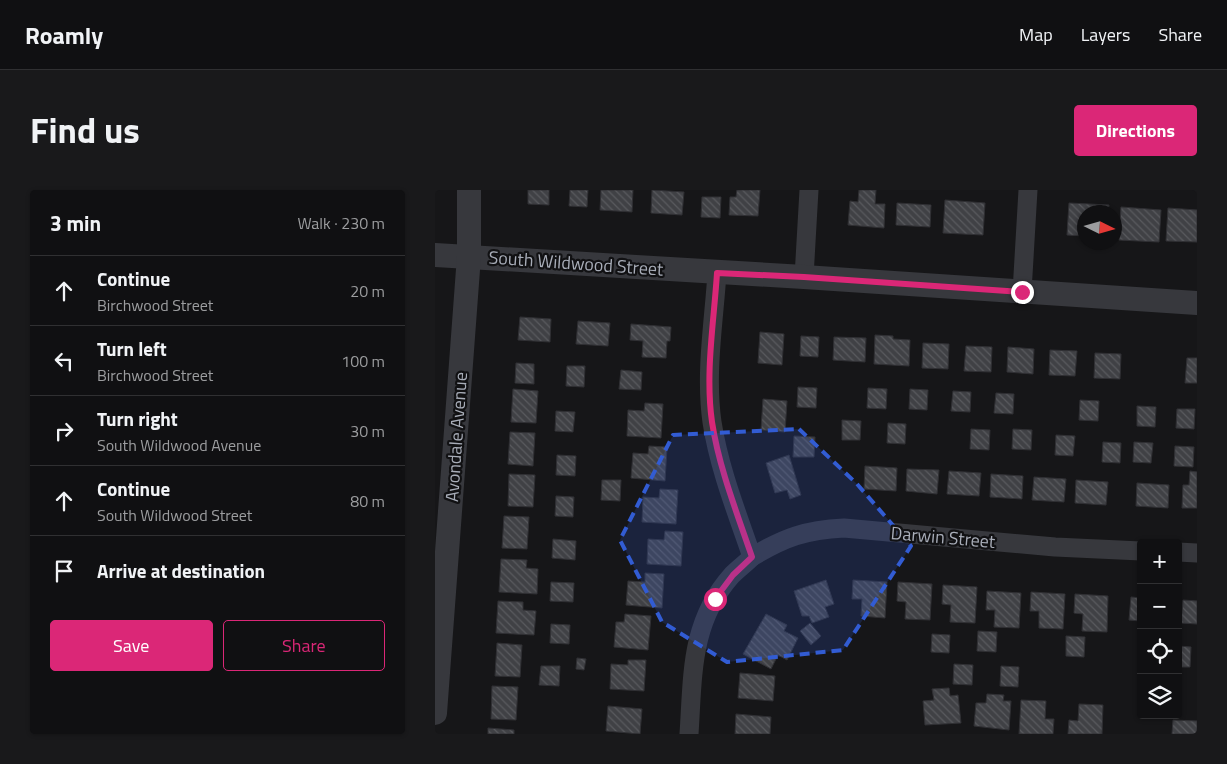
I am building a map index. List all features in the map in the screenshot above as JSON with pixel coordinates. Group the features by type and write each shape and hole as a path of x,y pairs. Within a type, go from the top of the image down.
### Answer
{"street":[{"name":"Avondale Avenue","path":"435,713 469,256 469,190"},
{"path":"809,190 804,277 1197,303"},
{"path":"1022,292 1028,190"},
{"name":"South Wildwood Street","path":"435,255 804,277"},
{"path":"717,273 710,381 712,420 722,467 752,557"},
{"name":"Darwin Street","path":"689,734 696,649 704,620 715,599 733,575 752,557 775,543 797,534 821,529 844,528 1055,547 1137,551"},
{"path":"1182,552 1197,553"}],"highlighted area":[{"path":"799,429 857,484 911,546 843,650 727,662 662,622 620,540 673,435"}],"building":[{"path":"528,190 549,190 549,205 528,204"},
{"path":"570,190 588,190 587,207 569,206"},
{"path":"601,190 633,190 632,212 600,210"},
{"path":"652,190 684,192 682,215 651,213"},
{"path":"737,190 760,190 758,216 729,215 730,197 736,197"},
{"path":"859,190 876,190 875,204 885,204 884,228 848,225 850,201 858,202"},
{"path":"702,197 721,197 720,218 701,217"},
{"path":"945,200 985,203 983,235 943,233"},
{"path":"897,203 931,205 930,227 896,225"},
{"path":"1069,203 1109,205 1077,205 1077,236 1067,235"},
{"path":"1122,207 1161,210 1159,242 1122,240"},
{"path":"1168,208 1197,210 1197,242 1166,241"},
{"path":"520,317 551,319 550,342 518,340"},
{"path":"578,321 610,323 608,346 576,344"},
{"path":"631,324 671,327 670,341 667,341 666,358 642,357 643,341 630,340"},
{"path":"760,332 784,334 782,365 758,363"},
{"path":"875,335 893,336 893,339 910,340 909,366 874,364"},
{"path":"801,336 819,337 818,357 800,356"},
{"path":"834,337 866,338 865,362 833,360"},
{"path":"923,343 949,344 948,369 922,368"},
{"path":"966,346 992,347 991,372 964,371"},
{"path":"1008,347 1034,349 1033,374 1007,372"},
{"path":"1050,350 1077,351 1075,376 1049,375"},
{"path":"1095,353 1121,354 1120,379 1094,378"},
{"path":"1187,358 1197,358 1197,383 1185,383"},
{"path":"516,363 534,364 534,384 515,383"},
{"path":"567,366 585,366 584,387 566,386"},
{"path":"621,370 642,372 641,390 619,389"},
{"path":"798,387 817,388 816,408 797,407"},
{"path":"868,388 887,389 886,409 867,408"},
{"path":"513,389 538,391 536,423 511,422"},
{"path":"910,389 928,390 927,410 909,409"},
{"path":"953,391 971,392 970,412 951,411"},
{"path":"996,393 1014,394 1013,414 994,413"},
{"path":"763,399 787,401 785,432 761,430"},
{"path":"1080,400 1099,401 1098,421 1079,420"},
{"path":"645,403 663,404 661,438 627,436 628,410 644,411"},
{"path":"1137,406 1156,407 1155,427 1137,426"},
{"path":"1177,409 1195,409 1194,429 1176,428"},
{"path":"556,411 575,412 573,432 555,431"},
{"path":"842,420 861,421 860,440 842,440"},
{"path":"888,423 906,424 905,444 887,443"},
{"path":"971,429 990,430 989,450 970,449"},
{"path":"1013,429 1032,430 1031,450 1012,449"},
{"path":"510,432 535,433 533,466 508,464"},
{"path":"1056,435 1075,436 1073,456 1055,455"},
{"path":"794,436 815,437 814,457 793,457"},
{"path":"1103,442 1121,443 1120,463 1102,462"},
{"path":"1134,442 1153,443 1151,463 1133,462"},
{"path":"649,446 667,447 665,481 631,478 633,453 648,454"},
{"path":"1175,446 1194,447 1193,467 1174,466"},
{"path":"557,455 576,456 575,476 556,475"},
{"path":"789,455 801,495 790,499 787,490 775,493 766,463"},
{"path":"865,466 897,468 896,491 864,489"},
{"path":"907,469 939,470 937,494 906,491"},
{"path":"949,471 981,473 979,496 947,494"},
{"path":"1190,471 1197,472 1197,508 1182,508 1183,485 1189,485"},
{"path":"509,474 535,475 533,507 508,506"},
{"path":"991,474 1023,476 1022,499 990,497"},
{"path":"1034,477 1066,479 1064,502 1032,500"},
{"path":"602,480 621,480 620,501 601,500"},
{"path":"1076,480 1108,482 1106,505 1075,503"},
{"path":"1137,483 1169,485 1168,508 1136,506"},
{"path":"660,489 678,490 676,524 642,522 643,497 659,498"},
{"path":"556,496 574,497 573,517 555,516"},
{"path":"504,516 529,517 527,549 502,548"},
{"path":"665,531 683,532 681,566 647,564 648,539 664,540"},
{"path":"553,539 576,541 575,560 552,558"},
{"path":"501,559 527,560 526,568 538,569 537,594 499,592"},
{"path":"645,573 664,574 662,608 626,605 628,581 645,582"},
{"path":"826,580 834,604 825,607 829,617 812,623 809,616 802,616 794,591"},
{"path":"853,580 887,582 885,618 861,616 862,599 852,599"},
{"path":"551,582 574,583 573,602 550,601"},
{"path":"898,582 932,584 930,620 905,619 906,602 897,601"},
{"path":"943,585 977,587 975,623 950,622 951,605 942,604"},
{"path":"987,591 1021,593 1019,628 994,627 995,610 986,610"},
{"path":"1031,592 1065,594 1063,629 1039,628 1039,611 1030,611"},
{"path":"1075,594 1108,596 1107,632 1082,631 1083,614 1074,613"},
{"path":"1131,597 1137,598 1137,621 1129,620"},
{"path":"1183,600 1197,601 1197,624 1182,623"},
{"path":"498,601 523,602 523,610 536,611 534,635 496,633"},
{"path":"625,614 651,616 648,650 614,647 616,622 624,622"},
{"path":"766,614 787,625 784,631 798,638 787,660 778,655 771,669 743,654"},
{"path":"810,623 821,636 811,645 800,631"},
{"path":"551,624 570,625 569,644 550,643"},
{"path":"978,631 997,632 996,652 977,651"},
{"path":"932,634 950,635 949,653 931,652"},
{"path":"1066,636 1085,637 1084,657 1066,656"},
{"path":"497,643 522,645 520,677 495,676"},
{"path":"1182,646 1191,647 1190,667 1182,667"},
{"path":"577,658 586,659 584,670 576,669"},
{"path":"628,660 646,660 644,691 610,689 611,664 628,665"},
{"path":"954,664 973,665 972,685 953,684"},
{"path":"541,666 560,666 559,686 539,685"},
{"path":"1001,666 1019,667 1018,687 1000,686"},
{"path":"740,673 775,676 773,701 738,698"},
{"path":"492,686 518,687 516,720 491,719"},
{"path":"949,688 950,696 958,695 961,723 925,725 923,701 934,700 932,689"},
{"path":"987,694 1004,695 1003,701 1011,701 1009,730 974,726 976,703 986,703"},
{"path":"1021,700 1046,701 1045,719 1054,719 1053,734 1019,734"},
{"path":"1079,704 1103,705 1102,734 1068,734 1069,720 1078,721"},
{"path":"608,706 642,709 640,734 606,731"},
{"path":"736,714 771,717 770,734 735,734"},
{"path":"1173,720 1197,721 1197,734 1172,734"},
{"path":"488,728 514,730 514,734 488,734"}],"route":[{"path":"715,599 733,575 752,557 722,467 712,420 710,381 717,273 1022,292"}]}
